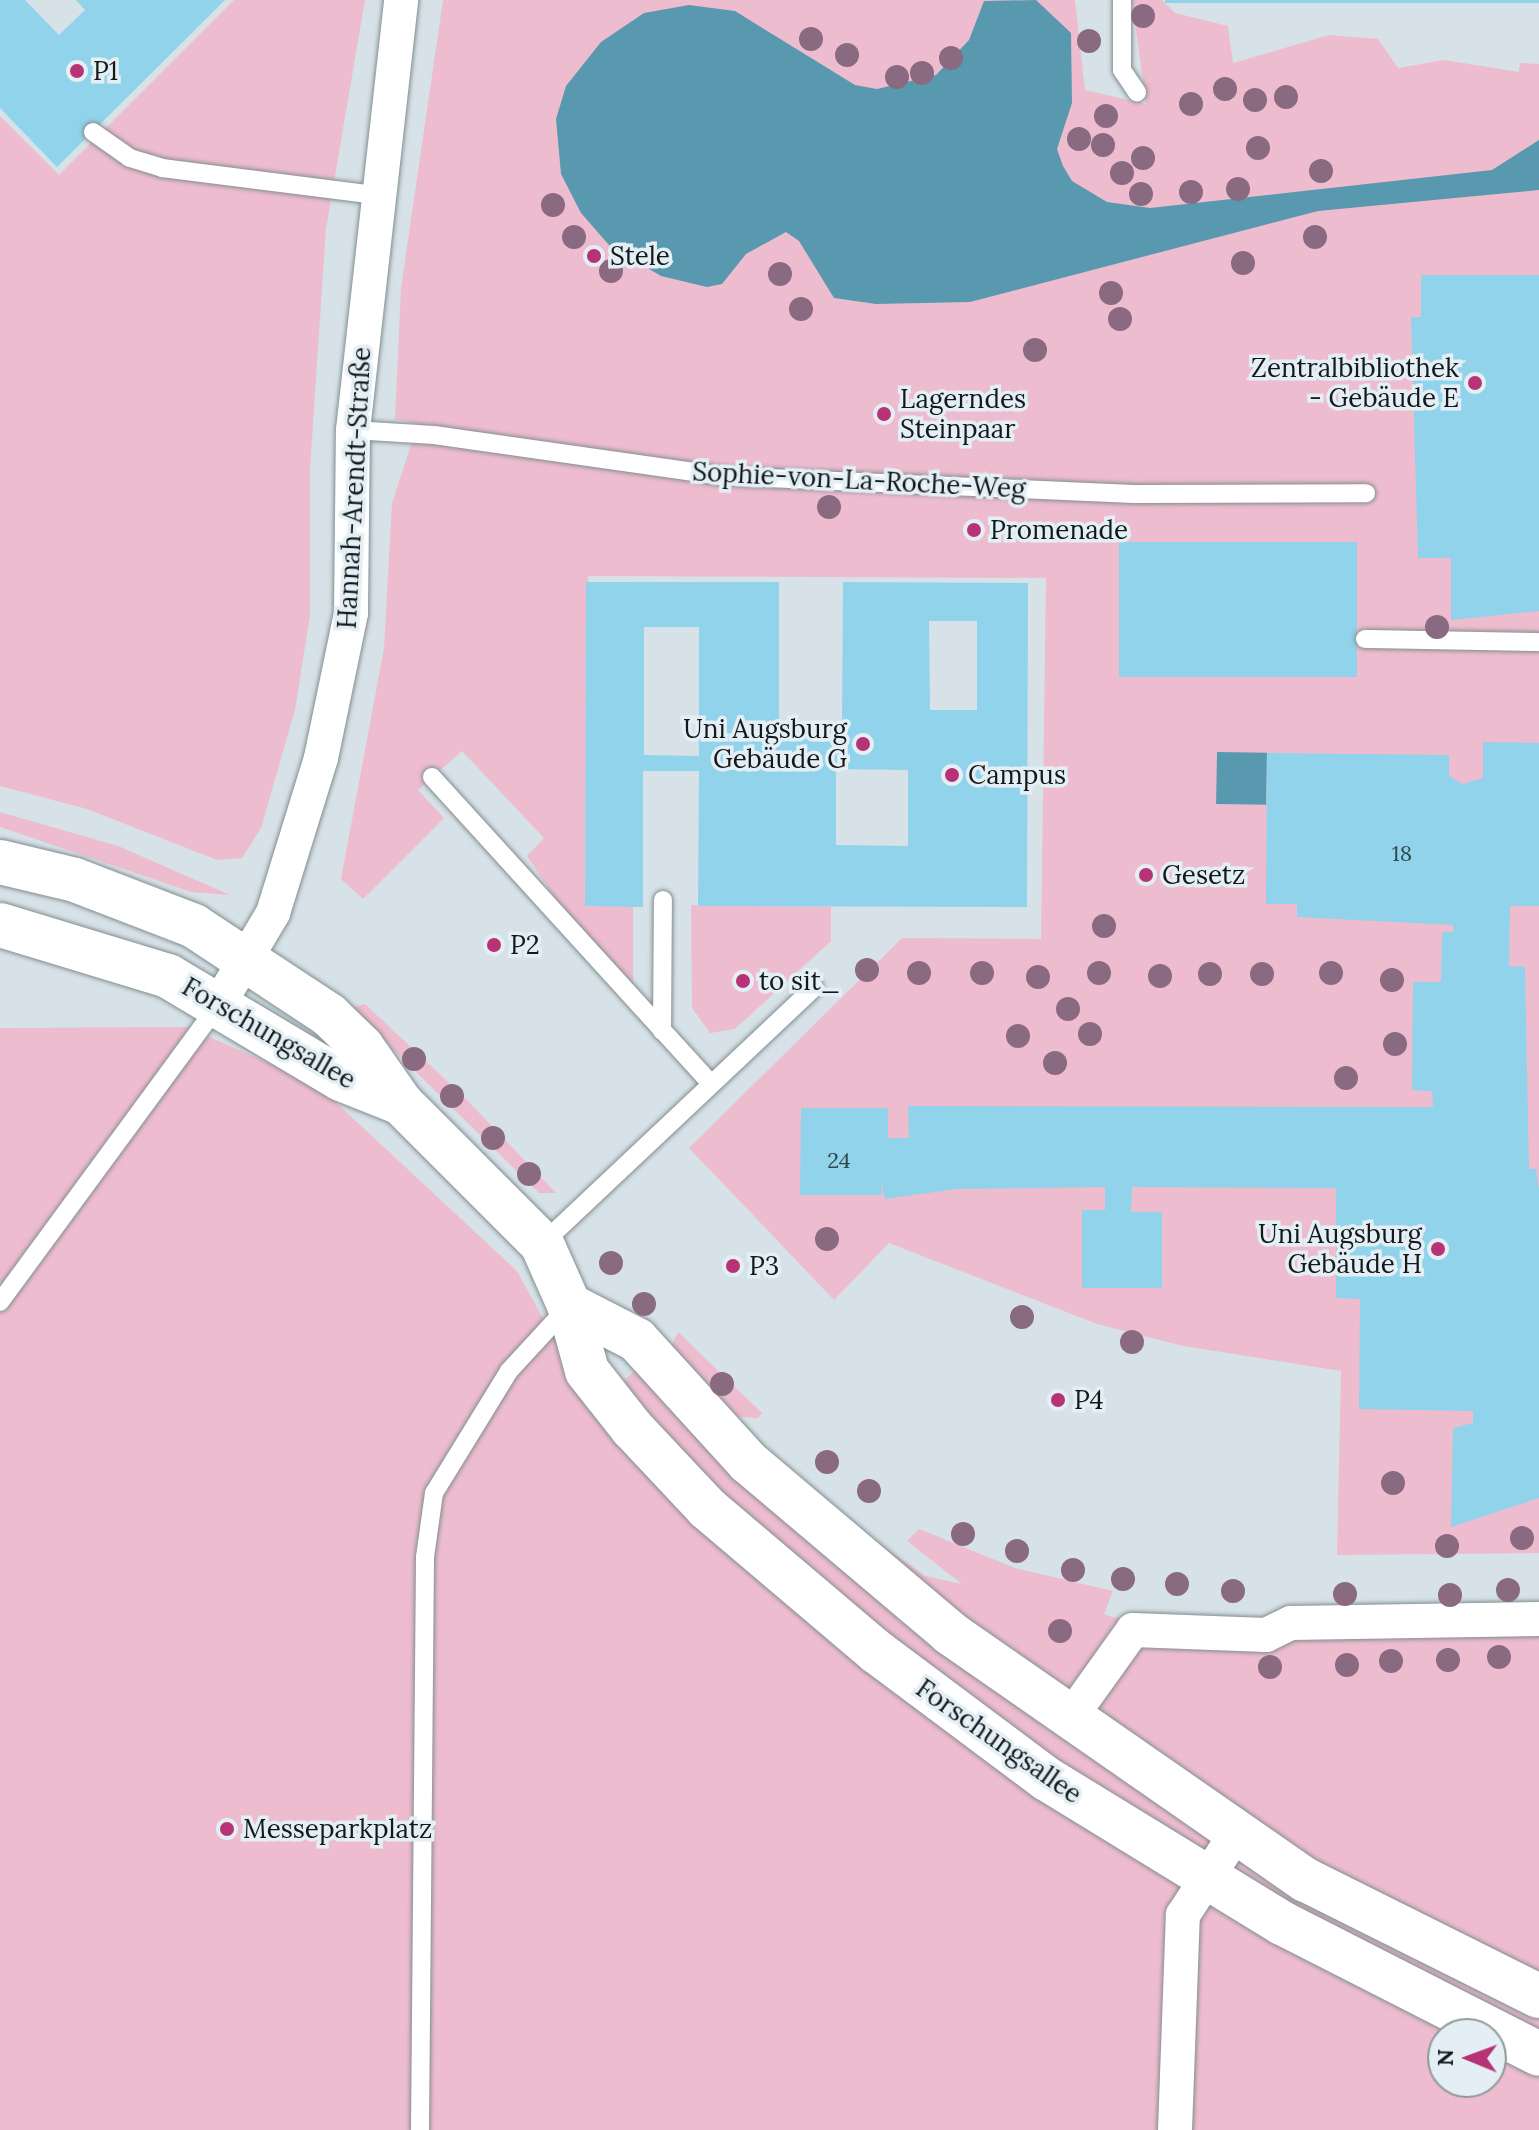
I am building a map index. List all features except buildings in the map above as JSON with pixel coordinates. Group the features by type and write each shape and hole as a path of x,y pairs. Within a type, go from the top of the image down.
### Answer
{"street":[{"name":"Hannah-Arendt-Straße","path":"220,1002 273,913 321,758 351,613 353,430 376,195 401,0"},
{"name":"Forschungsallee","path":"0,862 141,902 248,958 329,1015 362,1047 401,1103 542,1244 569,1305 587,1371 707,1508 877,1652 1047,1779 1282,1923 1539,2054"},
{"name":"Forschungsallee","path":"0,925 168,976 220,1002 341,1079 401,1103"},
{"path":"569,1305 637,1340 748,1462 909,1603 1070,1718 1306,1880 1539,1996"},
{"path":"1070,1718 1133,1630 1266,1635 1291,1623 1539,1619"},
{"path":"1175,2130 1183,1915 1204,1875 1237,1832"}],"lane":[{"path":"1122,0 1122,70 1137,92"},
{"path":"93,132 130,158 162,168 376,195"},
{"name":"Sophie-von-La-Roche-Weg","path":"353,430 434,435 722,476 1134,494 1366,493"},
{"path":"1365,639 1539,642"},
{"path":"432,777 711,1084"},
{"path":"662,1031 663,900"},
{"path":"542,1244 814,988"},
{"path":"0,1302 220,1002"},
{"path":"420,2130 425,1557 434,1493 509,1371 569,1305"}],"shaded area":[{"path":"234,0 365,0 326,229 310,469 310,615 295,710 261,828 242,858 217,860 87,809 0,786 0,116 59,175"},
{"name":"Campus","path":"443,0 1075,0 1085,90 1146,104 1132,0 1162,0 1175,13 1228,26 1233,63 1329,35 1378,39 1398,68 1444,60 1519,72 1520,63 1539,64 1539,1553 1337,1555 1341,1371 1183,1346 1097,1324 889,1243 834,1300 689,1148 902,938 1041,939 1046,578 588,576 585,906 633,906 633,984 561,907 527,856 544,838 462,751 418,790 444,818 363,899 341,879 384,648 392,503 418,424 395,419 401,288"},
{"path":"0,812 118,846 230,895 191,892 0,827"},
{"path":"691,905 831,907 831,941 735,1029 710,1033 692,1008"},
{"path":"365,1004 463,1096 556,1193 539,1193 351,1008"},
{"path":"187,1027 316,1084 517,1271 584,1393 620,1384 637,1369 925,1576 962,1584 907,1541 919,1529 1015,1568 1113,1591 1104,1614 1112,1617 1196,1623 1539,1619 1539,2130 0,2130 0,1028"},
{"path":"678,1332 762,1413 758,1418 738,1417 672,1345"}],"water":[{"path":"1036,0 1071,33 1072,103 1057,149 1072,181 1107,202 1150,208 1492,170 1539,140 1539,190 1318,211 970,302 876,304 834,298 799,241 786,232 746,254 722,284 707,287 661,276 609,245 581,213 561,174 556,119 566,86 601,42 644,13 689,5 735,11 855,85 877,89 936,75 969,40 984,1"},
{"path":"1217,752 1267,753 1266,805 1216,804"}],"place":[{"name":"P1","path":"77,71"},
{"name":"Stele","path":"594,256"},
{"name":"Zentralbibliothek - Gebäude E","path":"1475,383"},
{"name":"Lagerndes Steinpaar","path":"884,414"},
{"name":"Promenade","path":"974,530"},
{"name":"Uni Augsburg Gebäude G","path":"863,744"},
{"name":"Campus","path":"952,775"},
{"name":"Gesetz","path":"1146,875"},
{"name":"P2","path":"494,945"},
{"name":"to sit_","path":"743,981"},
{"name":"Uni Augsburg Gebäude H","path":"1438,1249"},
{"name":"P3","path":"733,1266"},
{"name":"P4","path":"1058,1400"},
{"name":"Messeparkplatz","path":"227,1829"}]}
